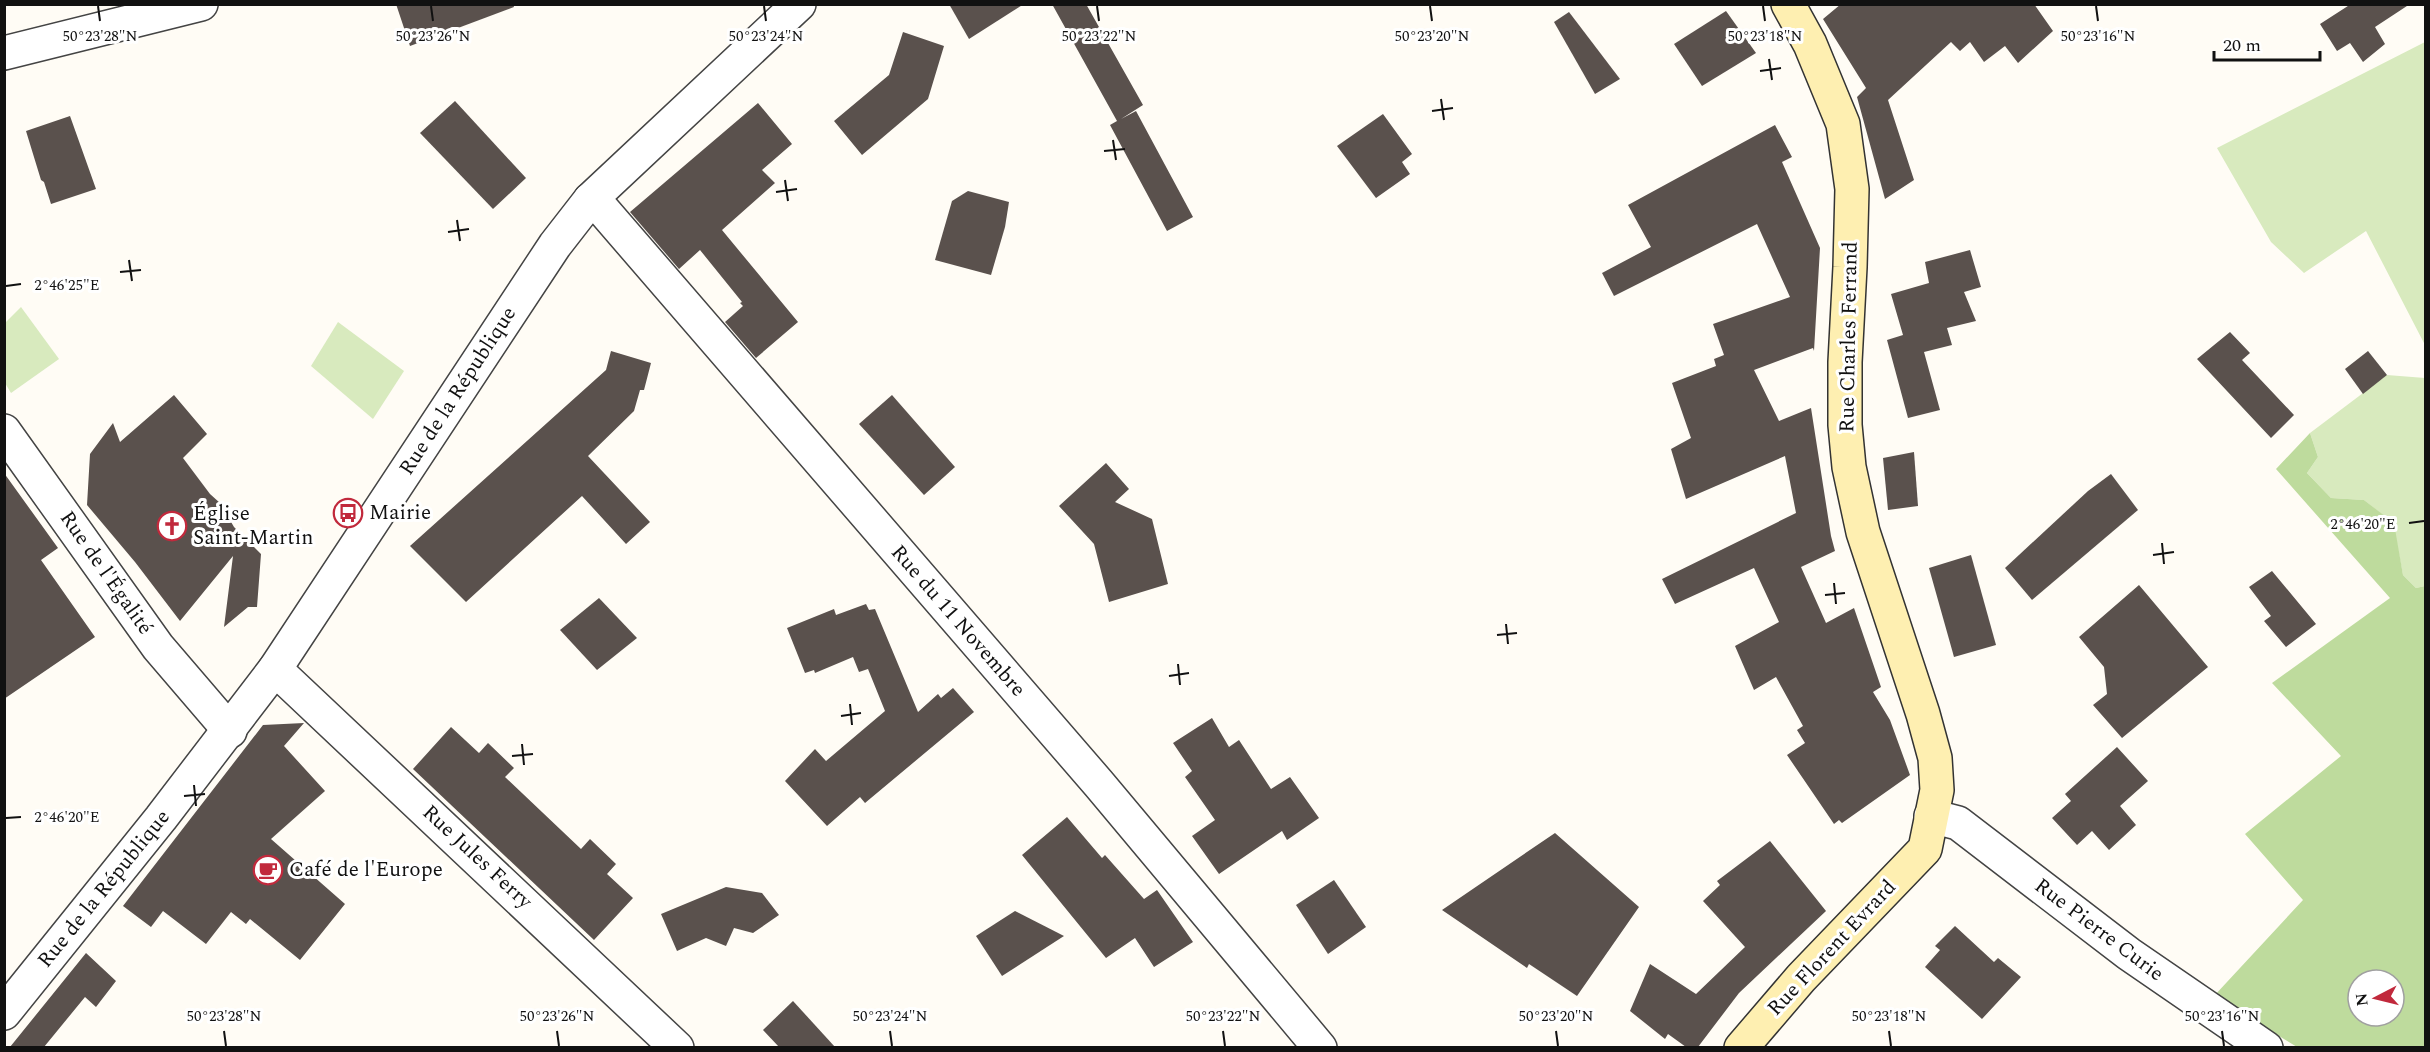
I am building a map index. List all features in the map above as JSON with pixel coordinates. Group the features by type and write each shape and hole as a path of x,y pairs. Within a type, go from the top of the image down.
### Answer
{"street":[{"path":"4,53 201,4"},
{"name":"Rue de la République","path":"4,1013 221,722 275,669 555,245 590,200 799,4"},
{"name":"Rue Charles Ferrand","path":"1788,4 1810,44 1844,124 1852,189 1845,362 1845,425 1849,467 1863,532 1923,714 1935,758 1937,790 1925,849"},
{"name":"Rue du 11 Novembre","path":"590,200 604,211 1091,775 1320,1047"},
{"name":"Rue de l'Égalité","path":"4,431 158,646 221,722"},
{"name":"Rue Jules Ferry","path":"275,669 677,1047"},
{"name":"Rue Pierre Curie","path":"1931,816 1958,823 2129,954 2266,1047"},
{"name":"Rue Florent Evrard","path":"1741,1047 1801,978 1925,849"}],"green space":[{"path":"2425,42 2425,345 2366,231 2304,273 2271,242 2217,148"},
{"path":"21,307 59,359 11,393 5,383 5,323"},
{"path":"338,322 404,371 373,419 311,366"},
{"path":"2387,375 2425,378 2425,586 2416,588 2403,575 2393,523 2364,500 2331,498 2307,473 2318,457 2310,433"},
{"path":"2310,433 2318,457 2307,473 2331,498 2364,500 2394,523 2403,575 2416,588 2425,586 2425,1047 2297,1047 2214,996 2303,900 2245,834 2341,756 2272,683 2390,598 2276,469"}],"building":[{"path":"396,4 513,4 514,7 410,46"},
{"path":"949,4 1024,4 969,39"},
{"path":"1052,4 1086,4 1143,105 1121,119 1136,111 1193,217 1167,231 1110,125 1117,121"},
{"path":"1841,4 2034,4 2053,31 2018,63 2005,46 1984,62 1970,42 1960,51 1951,42 1888,100 1914,180 1885,199 1857,97 1866,88 1823,19"},
{"path":"2351,4 2410,4 2375,27 2385,44 2363,62 2350,43 2337,51 2320,24"},
{"path":"1726,11 1756,53 1702,86 1674,44"},
{"path":"1569,12 1620,79 1595,94 1554,22"},
{"path":"903,32 944,46 928,99 862,155 834,121 889,75"},
{"path":"455,101 526,178 493,209 420,133"},
{"path":"758,103 792,144 762,170 775,183 722,230 798,322 756,358 725,322 743,306 740,303 742,302 700,250 679,269 630,212"},
{"path":"1383,114 1412,154 1402,162 1410,174 1376,198 1337,146"},
{"path":"70,116 96,189 51,204 26,131"},
{"path":"1775,125 1792,157 1782,162 1820,248 1814,351 1813,348 1754,370 1779,421 1811,408 1835,551 1801,567 1826,623 1854,608 1881,687 1873,692 1890,720 1910,775 1842,823 1839,820 1834,824 1787,755 1805,743 1797,730 1803,726 1776,677 1754,690 1735,646 1779,622 1754,568 1675,604 1662,579 1796,513 1785,456 1686,499 1671,449 1691,438 1672,383 1716,366 1714,359 1724,355 1713,324 1790,297 1757,224 1614,296 1602,273 1651,247 1628,205"},
{"path":"968,191 1009,202 1005,227 991,275 935,260 952,201"},
{"path":"1970,250 1981,287 1964,292 1976,321 1947,328 1952,345 1924,352 1940,410 1908,418 1887,340 1903,335 1891,294 1929,283 1925,262"},
{"path":"2230,332 2250,353 2242,360 2294,415 2271,438 2197,359"},
{"path":"611,351 651,363 644,390 640,390 634,411 588,456 650,522 626,544 582,496 466,602 410,546 606,370"},
{"path":"2368,351 2387,375 2363,394 2345,369"},
{"name":"Église Saint-Martin","path":"174,395 207,434 183,458 210,494 220,503 234,527 261,554 257,607 248,607 224,627 233,556 180,621 87,505 90,454 113,423 120,442"},
{"path":"892,395 955,467 924,495 859,424"},
{"path":"1914,452 1918,506 1888,510 1883,458"},
{"path":"1106,463 1129,489 1115,502 1152,519 1168,584 1109,602 1094,544 1059,506"},
{"path":"4,473 58,548 41,560 95,637 4,699"},
{"path":"2111,474 2138,510 2032,600 2005,568 2088,491"},
{"path":"1971,555 1996,645 1954,657 1929,568"},
{"path":"2272,571 2316,624 2286,647 2264,621 2271,616 2249,587"},
{"path":"2139,585 2208,667 2122,738 2093,705 2107,694 2104,667 2079,637"},
{"path":"599,598 637,638 597,670 560,630"},
{"path":"866,604 869,610 875,609 918,712 938,694 941,698 953,688 974,712 865,803 860,797 827,826 785,781 815,749 826,761 885,711 868,669 859,672 853,657 815,673 814,670 805,673 787,628 834,609 836,615"},
{"path":"1212,718 1229,747 1239,740 1271,789 1290,777 1319,818 1287,840 1282,831 1219,874 1192,836 1215,820 1185,777 1192,771 1173,743"},
{"path":"304,723 284,746 325,791 271,839 345,904 300,960 250,919 246,924 231,912 206,944 163,911 151,927 123,906 263,725"},
{"path":"451,727 479,753 488,743 514,768 505,777 581,849 590,839 616,864 607,874 633,898 594,940 413,769"},
{"path":"2117,747 2148,781 2120,806 2136,825 2109,850 2092,831 2077,845 2052,818 2071,801 2065,794"},
{"path":"1067,817 1102,858 1105,855 1144,899 1157,890 1193,942 1154,967 1135,938 1106,958 1022,855"},
{"path":"1555,833 1639,907 1577,996 1529,964 1527,968 1442,910"},
{"path":"1770,841 1826,911 1739,993 1698,1047 1686,1047 1668,1034 1665,1039 1630,1011 1650,964 1696,994 1745,947 1703,901 1720,885 1717,881"},
{"path":"1334,880 1366,927 1328,954 1296,905"},
{"path":"726,887 762,893 779,915 753,933 734,928 726,946 706,938 677,951 661,914"},
{"path":"1015,911 1064,936 1002,976 976,936"},
{"path":"1955,926 1994,962 1998,958 2021,977 1982,1019 1925,967 1940,950 1935,946"},
{"path":"86,953 116,981 96,1007 85,997 44,1047 10,1047"},
{"path":"793,1001 835,1047 779,1047 763,1030"}],"place":[{"name":"Mairie","path":"348,513"},
{"name":"Église Saint-Martin","path":"172,526"},
{"name":"Café de l'Europe","path":"268,870"}]}
